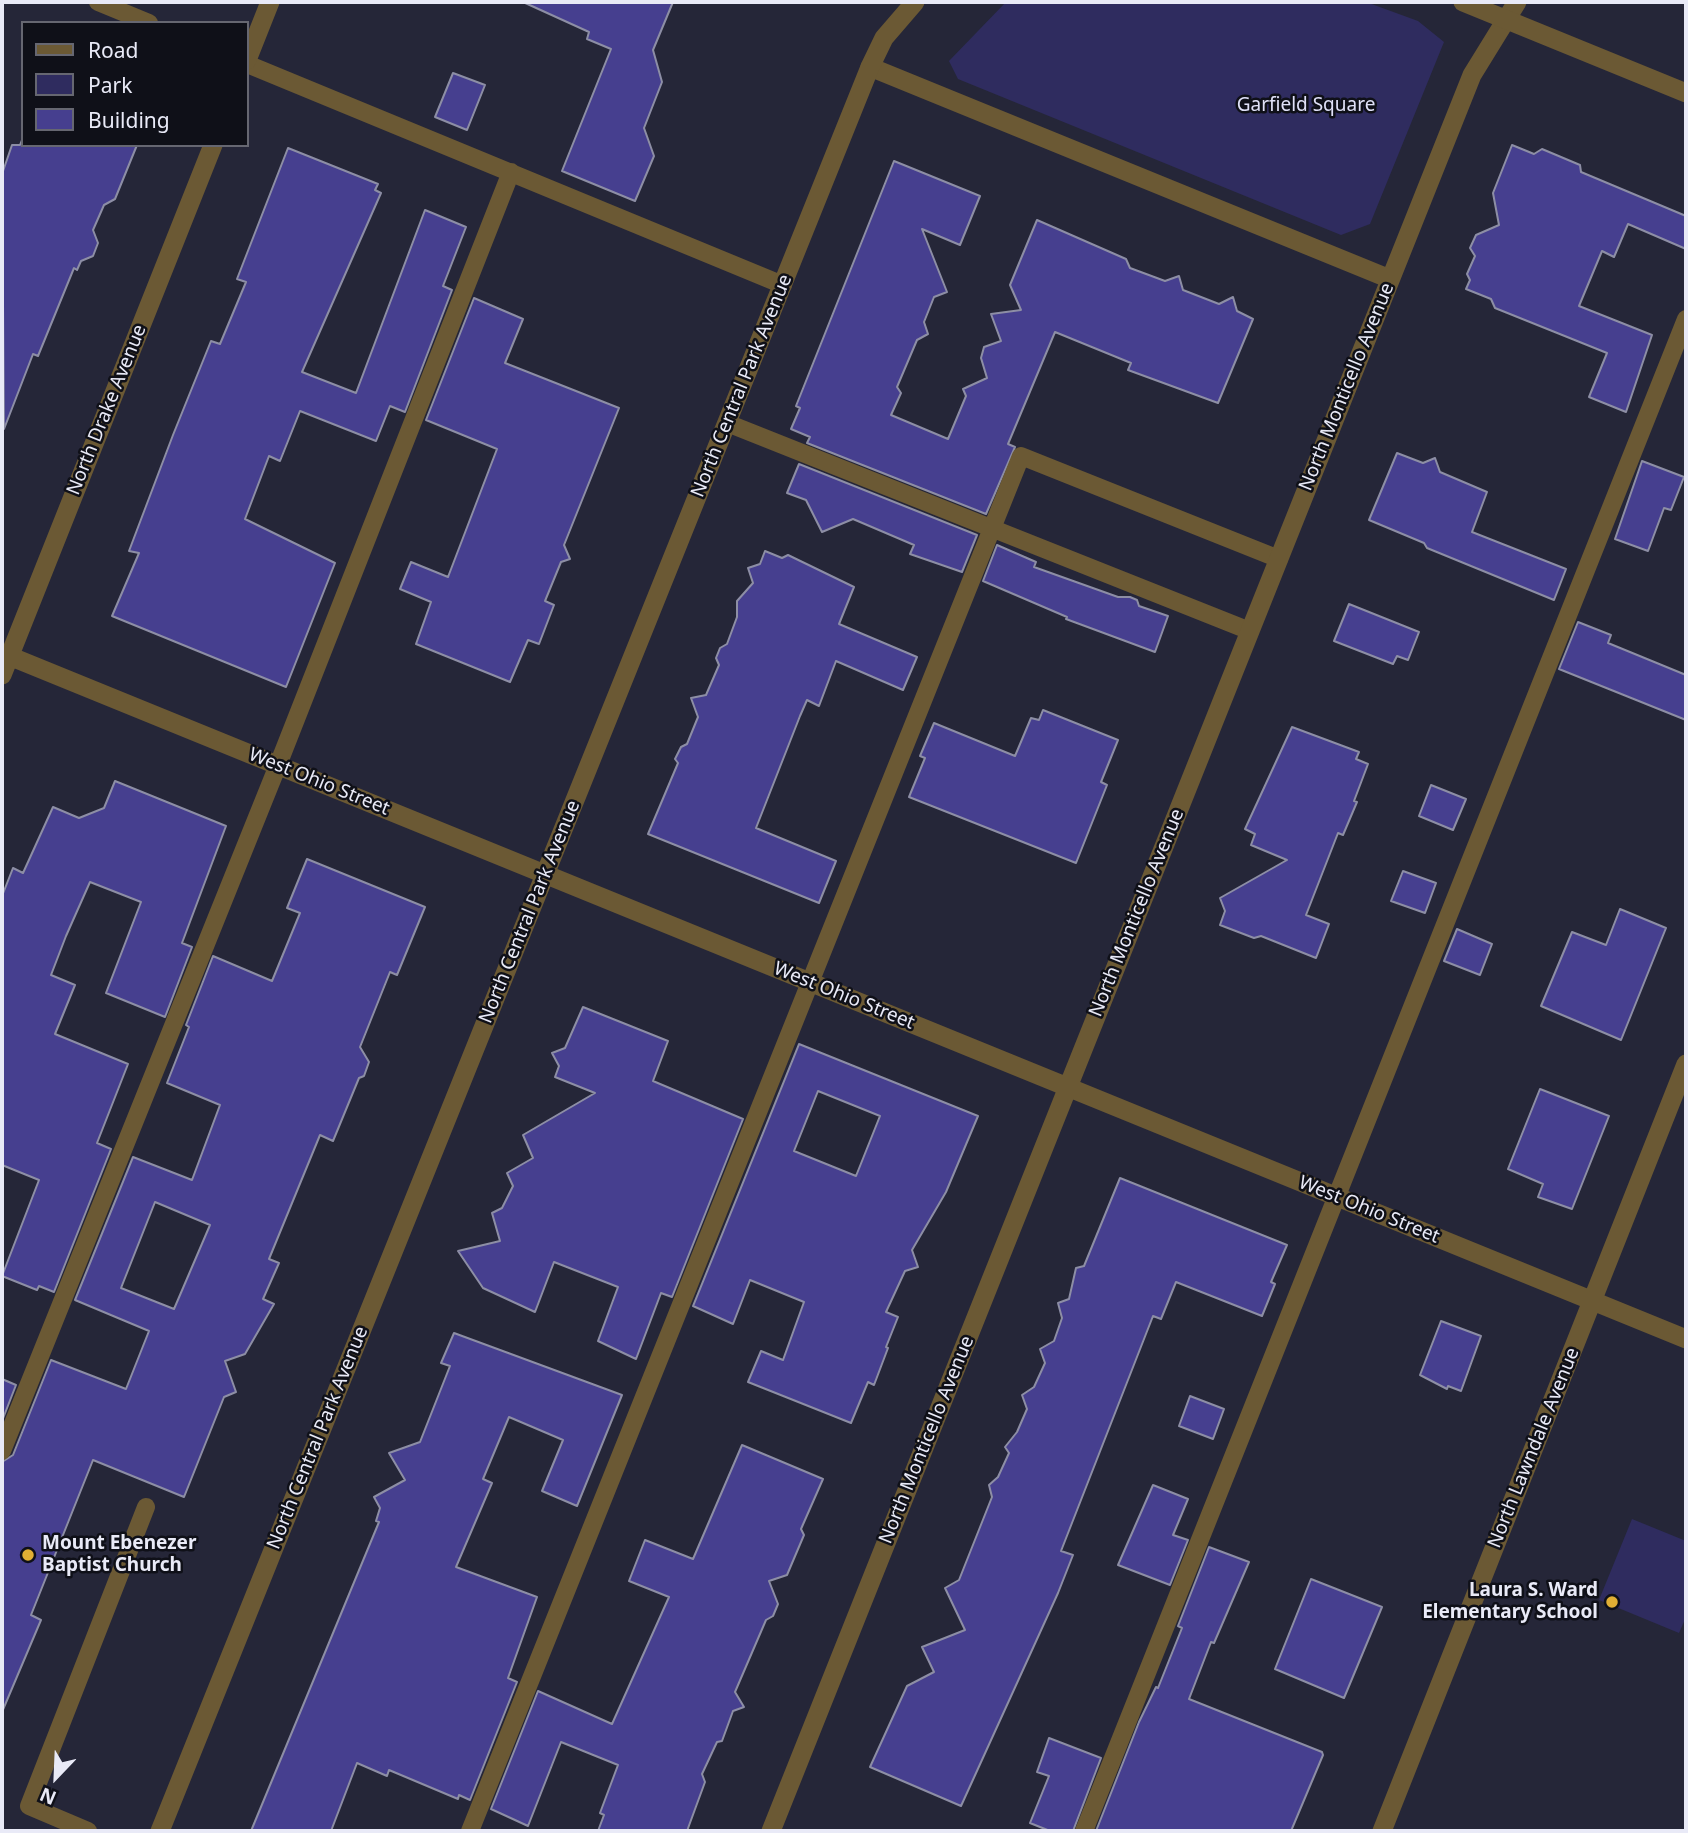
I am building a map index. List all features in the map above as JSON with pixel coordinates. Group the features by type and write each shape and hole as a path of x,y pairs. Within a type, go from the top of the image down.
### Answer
{"street":[{"path":"248,59 270,2"},
{"name":"North Central Park Avenue","path":"160,1831 870,67 884,38 915,2"},
{"path":"1462,2 1686,93"},
{"name":"North Monticello Avenue","path":"771,1831 1472,75 1517,2"},
{"path":"870,67 1390,279"},
{"name":"North Drake Avenue","path":"2,675 6,654 212,147"},
{"name":"West Ohio Street","path":"6,654 1686,1339"},
{"name":"North Lawndale Avenue","path":"1382,1831 1686,1065"}],"lane":[{"path":"98,2 144,21"},
{"path":"248,62 783,285"},
{"path":"2,1451 278,765 511,173"},
{"path":"1084,1831 1339,1197 1686,319"},
{"path":"727,423 1250,631"},
{"path":"470,1831 1021,456 1279,559"},
{"path":"88,1831 29,1806 146,1507"}],"green space":[{"name":"Garfield Square","path":"1006,2 1366,2 1418,21 1444,42 1370,224 1341,235 958,79 949,61"},
{"path":"1632,1519 1686,1541 1686,1617 1679,1633 1599,1600"}],"building":[{"path":"523,2 673,2 653,50 662,82 644,128 654,156 635,201 562,171 611,49 587,39 589,32"},
{"path":"453,73 485,85 467,130 435,117"},
{"path":"21,142 21,147 136,147 115,199 104,205 93,230 98,243 93,256 81,261 77,270 74,268 38,356 33,354 4,429 2,174 12,145 20,145"},
{"path":"1512,145 1534,154 1542,149 1580,165 1581,172 1686,216 1686,249 1628,224 1614,257 1602,251 1579,306 1652,335 1626,412 1589,397 1607,353 1495,308 1491,299 1466,289 1470,280 1467,274 1475,256 1470,248 1476,235 1499,225 1493,193"},
{"path":"288,148 378,184 375,190 381,193 302,372 356,393 425,210 466,227 443,286 452,290 405,412 390,406 376,441 300,411 280,461 269,456 245,519 335,563 286,687 112,616 139,553 129,551 173,435 211,341 220,344 246,282 237,279"},
{"path":"894,161 980,196 960,245 922,229 947,292 934,297 924,322 928,334 917,340 897,387 901,393 891,415 948,439 966,396 963,389 987,378 981,358 984,347 1001,341 991,314 1021,310 1010,285 1037,220 1126,259 1130,268 1165,281 1179,276 1183,290 1219,304 1233,297 1237,311 1253,319 1218,403 1128,370 1131,363 1055,332 1008,444 1015,447 986,514 807,443 810,437 791,429 800,408 796,406"},
{"path":"474,298 523,319 505,363 619,408 564,545 570,559 561,562 545,601 554,605 539,644 528,640 510,682 416,644 431,602 400,589 411,562 448,577 497,449 426,420"},
{"path":"1397,453 1423,463 1435,458 1440,472 1487,492 1472,532 1566,569 1554,600 1427,548 1424,543 1369,520"},
{"path":"1642,461 1684,477 1671,510 1664,508 1648,551 1615,539"},
{"path":"799,464 977,535 962,572 910,554 914,545 853,519 822,532 806,500 787,493"},
{"path":"997,545 1036,562 1034,567 1118,597 1130,597 1137,600 1139,606 1168,616 1155,652 1066,619 1067,617 983,581"},
{"path":"765,551 782,558 788,555 854,587 839,624 917,657 903,690 836,661 819,706 807,700 800,716 756,828 836,861 819,903 648,834 678,763 675,759 681,747 687,744 698,717 691,698 706,695 719,665 716,658 720,648 727,644 737,617 737,601 753,583 748,568 760,564"},
{"path":"1349,604 1419,632 1408,660 1397,656 1393,664 1334,641"},
{"path":"1578,622 1611,635 1608,643 1686,675 1686,720 1559,669"},
{"path":"1043,710 1118,740 1101,782 1107,785 1076,863 909,797 925,758 920,756 934,723 1015,756 1031,718 1039,720"},
{"path":"1292,727 1359,752 1356,759 1368,764 1354,801 1357,802 1343,835 1338,833 1306,915 1329,924 1316,958 1261,936 1254,938 1220,925 1225,911 1220,898 1287,860 1251,845 1255,834 1245,829"},
{"path":"115,781 226,826 182,943 192,947 165,1017 106,993 141,902 90,882 66,936 51,975 75,985 55,1034 128,1064 97,1143 111,1149 54,1292 39,1286 37,1290 2,1276 39,1180 2,1165 2,896 13,868 23,873 53,807 79,818 104,808"},
{"path":"1431,785 1466,799 1453,830 1419,816"},
{"path":"307,859 425,907 397,975 390,972 360,1047 369,1062 364,1076 359,1078 333,1141 320,1135 269,1259 279,1263 263,1299 274,1304 245,1354 225,1361 236,1392 224,1397 184,1497 93,1460 31,1615 41,1620 2,1712 2,1462 13,1455 51,1360 126,1389 149,1331 75,1300 133,1157 192,1180 220,1105 167,1083 189,1027 186,1025 213,956 272,981 300,913 287,908","holes":["155,1202 210,1225 174,1309 121,1288"]},
{"path":"1403,871 1436,883 1425,913 1391,901"},
{"path":"1620,909 1666,928 1621,1040 1541,1006 1572,932 1606,945"},
{"path":"1457,929 1492,944 1480,975 1444,961"},
{"path":"583,1007 668,1041 653,1081 743,1119 672,1297 661,1293 636,1359 598,1341 618,1287 554,1262 535,1312 483,1288 458,1251 500,1241 492,1213 502,1208 513,1186 507,1173 533,1158 523,1135 595,1093 555,1077 559,1066 552,1053 565,1048"},
{"path":"799,1044 978,1116 946,1192 912,1250 918,1267 905,1271 886,1312 898,1317 874,1385 868,1382 851,1423 748,1382 761,1351 783,1360 804,1302 750,1280 733,1324 693,1306","holes":["818,1091 880,1116 856,1176 794,1151"]},
{"path":"1540,1089 1609,1116 1572,1209 1538,1197 1543,1184 1508,1169"},
{"path":"1120,1178 1287,1245 1271,1282 1275,1284 1262,1316 1176,1282 1161,1319 1153,1316 1061,1551 1073,1555 961,1806 870,1767 907,1686 934,1672 922,1647 965,1630 945,1588 959,1580 992,1497 989,1485 998,1477 1009,1453 1005,1447 1017,1432 1027,1409 1022,1395 1034,1387 1045,1363 1040,1349 1054,1341 1062,1318 1058,1303 1069,1299 1076,1268 1084,1266"},
{"path":"1441,1321 1481,1336 1461,1391 1448,1386 1447,1389 1420,1375"},
{"path":"454,1333 622,1395 577,1506 542,1491 563,1440 509,1417 483,1479 492,1483 456,1567 537,1597 508,1678 517,1682 470,1800 459,1795 458,1799 389,1770 387,1776 357,1763 331,1831 251,1831 379,1522 376,1521 380,1508 374,1497 405,1480 389,1453 420,1442 450,1366 441,1363"},
{"path":"2,1379 16,1385 2,1421"},
{"path":"1190,1396 1224,1409 1213,1439 1179,1426"},
{"path":"742,1445 823,1479 801,1529 804,1535 787,1575 769,1581 778,1604 773,1616 766,1620 735,1692 744,1707 733,1711 722,1741 717,1742 702,1774 705,1782 687,1831 598,1831 604,1815 600,1813 618,1765 561,1742 528,1826 491,1809 538,1691 612,1724 669,1597 629,1581 645,1540 693,1559"},
{"path":"1153,1485 1188,1499 1173,1535 1188,1540 1170,1585 1118,1565"},
{"path":"1209,1547 1249,1562 1214,1643 1211,1642 1189,1699 1322,1752 1323,1755 1291,1831 1096,1831 1139,1722 1156,1687 1158,1688 1182,1628 1178,1626"},
{"path":"1311,1579 1382,1607 1344,1698 1275,1669"},
{"path":"1049,1738 1101,1758 1073,1831 1050,1831 1030,1823 1049,1776 1037,1772"}],"place":[{"name":"Mount Ebenezer Baptist Church","path":"28,1555"},
{"name":"Laura S. Ward Elementary School","path":"1612,1602"}]}
